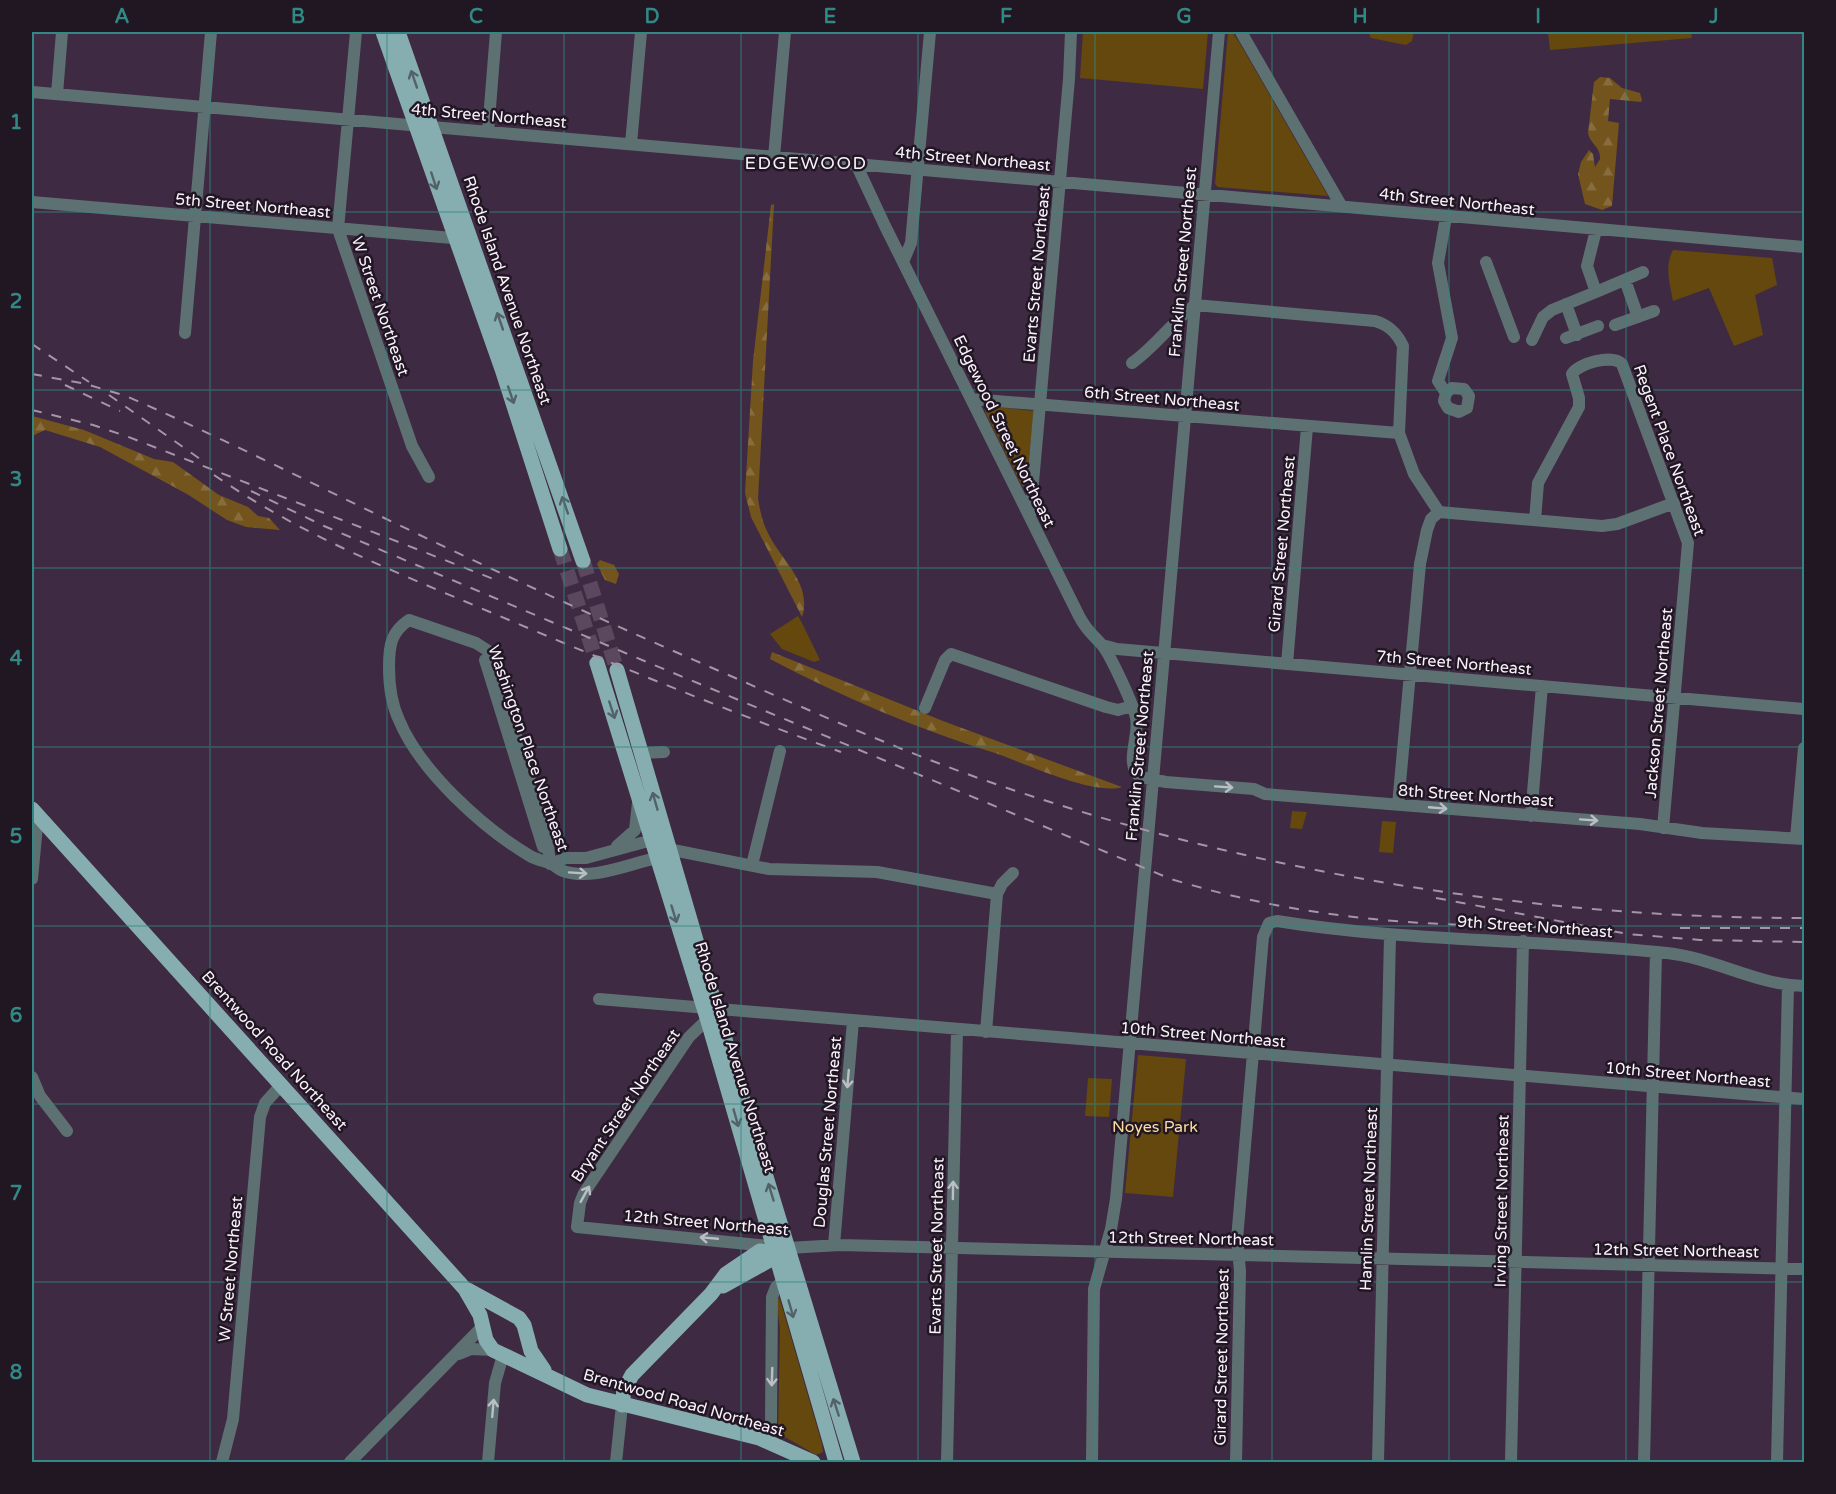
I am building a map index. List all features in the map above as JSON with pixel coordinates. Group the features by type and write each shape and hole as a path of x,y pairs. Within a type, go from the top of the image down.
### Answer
{"main road":[{"name":"Rhode Island Avenue Northeast","path":"383,32 472,240 583,561"},
{"name":"Rhode Island Avenue Northeast","path":"398,32 456,239 509,389 560,549"},
{"name":"Rhode Island Avenue Northeast","path":"597,663 652,840 663,853"},
{"name":"Rhode Island Avenue Northeast","path":"617,670 641,753 663,853 779,1249 853,1462"},
{"path":"32,798 34,818"},
{"name":"Brentwood Road Northeast","path":"34,818 56,837 282,1084 465,1289 483,1325"},
{"name":"Rhode Island Avenue Northeast","path":"779,1249 783,1281 836,1462"},
{"path":"622,1405 624,1390 632,1375 711,1294 768,1262 779,1249"},
{"name":"Brentwood Road Northeast","path":"465,1289 499,1309"},
{"path":"527,1341 503,1354 486,1340 483,1325 499,1309 519,1318 524,1325 527,1341 546,1374"},
{"name":"Brentwood Road Northeast","path":"503,1354 582,1394 768,1441 813,1462"}],"street":[{"path":"57,94 62,32"},
{"path":"185,333 211,32"},
{"name":"W Street Northeast","path":"356,32 338,229 412,446 429,477"},
{"path":"488,132 496,32"},
{"path":"630,144 641,32"},
{"path":"774,157 785,32"},
{"path":"903,262 911,243 930,32"},
{"name":"Franklin Street Northeast","path":"1092,1462 1094,1299 1116,1199 1220,32"},
{"path":"1241,32 1342,207"},
{"name":"Evarts Street Northeast","path":"1030,518 1071,33"},
{"name":"4th Street Northeast","path":"32,92 1804,247"},
{"name":"Edgewood Street Northeast","path":"856,164 1084,626 1102,645 1132,706 1137,722 1133,767 1138,775 1145,779"},
{"name":"5th Street Northeast","path":"32,202 472,240"},
{"path":"1446,217 1438,263 1452,338 1438,381 1446,393"},
{"path":"1596,230 1587,266 1596,292"},
{"path":"1486,262 1514,337"},
{"path":"1532,340 1543,317 1552,310 1643,272"},
{"path":"1625,280 1638,316"},
{"path":"1566,304 1572,336 1598,326"},
{"path":"1132,363 1151,350 1182,315 1195,305 1375,321 1387,325 1397,334 1403,346 1399,433 1414,474 1439,512"},
{"path":"1615,325 1654,310"},
{"name":"Regent Place Northeast","path":"1535,520 1538,483 1579,407 1579,398 1572,374 1576,369 1612,358 1622,364 1688,543 1685,580"},
{"name":"6th Street Northeast","path":"971,399 1399,433"},
{"name":"Girard Street Northeast","path":"1287,664 1307,427"},
{"path":"1398,805 1420,564 1431,519 1439,512 1610,525 1674,502"},
{"name":"Jackson Street Northeast","path":"1663,828 1685,580"},
{"name":"Washington Place Northeast","path":"550,864 532,816 484,657 476,643 416,620 409,620 397,628 391,639 389,683 399,720 425,761 461,802 505,839 533,857 562,871 591,874 663,853"},
{"name":"7th Street Northeast","path":"1102,645 1163,654 1804,709"},
{"path":"925,708 946,657 951,654 1106,707 1118,710 1132,706"},
{"path":"1531,816 1542,686"},
{"path":"1800,838 1804,748"},
{"path":"752,866 780,751"},
{"path":"641,753 664,752"},
{"name":"8th Street Northeast","path":"1145,779 1254,789 1265,794 1531,816 1755,838 1800,838"},
{"path":"604,853 622,844 635,830 638,793"},
{"path":"32,879 34,818"},
{"name":"Washington Place Northeast","path":"550,864 566,858 604,853 652,840"},
{"path":"663,853 777,870 877,872 997,894"},
{"path":"986,1032 997,894 1002,884 1013,873"},
{"name":"9th Street Northeast","path":"1264,929 1269,923 1277,921 1390,936 1523,941 1656,952 1681,956 1788,986 1804,986"},
{"name":"Girard Street Northeast","path":"1236,1462 1239,1203 1264,929"},
{"name":"Hamlin Street Northeast","path":"1378,1462 1390,936"},
{"name":"Irving Street Northeast","path":"1511,1462 1523,941"},
{"path":"1644,1462 1656,952"},
{"path":"1777,1462 1788,986"},
{"name":"10th Street Northeast","path":"599,999 709,1013 853,1021 1804,1099"},
{"name":"Bryant Street Northeast","path":"577,1227 580,1203 584,1193 689,1037 709,1013"},
{"name":"Douglas Street Northeast","path":"834,1245 853,1021"},
{"name":"Evarts Street Northeast","path":"947,1462 957,1030"},
{"path":"32,1077 40,1096 67,1131"},
{"name":"W Street Northeast","path":"222,1462 233,1419 260,1121 264,1103 282,1084"},
{"name":"12th Street Northeast","path":"577,1227 779,1249 834,1245 1804,1269"},
{"path":"768,1441 771,1422 772,1297 776,1287 783,1281"},
{"path":"350,1462 455,1357 483,1325"},
{"path":"455,1357 469,1349 503,1354 495,1383 488,1462"},
{"path":"616,1462 622,1405"}],"green space":[{"path":"1083,32 1208,32 1203,89 1080,78"},
{"path":"1228,32 1232,32 1239,42 1328,196 1218,187 1215,184"},
{"path":"1368,32 1414,32 1412,41 1406,45 1371,38"},
{"path":"1548,32 1691,32 1692,38 1550,50"},
{"path":"1600,77 1610,78 1622,88 1640,93 1642,100 1641,102 1610,99 1608,121 1619,123 1612,206 1602,210 1585,204 1578,174 1581,162 1589,150 1593,154 1595,167 1600,159 1599,151 1588,133 1594,82"},
{"path":"774,204 758,499 767,531 799,582 803,593 802,617 751,517 745,493 753,361 771,205"},
{"path":"1673,250 1772,258 1777,285 1755,295 1763,335 1734,346 1709,288 1673,301 1668,269"},
{"path":"987,406 1034,411 1026,487 1022,486 985,412"},
{"path":"32,416 84,430 154,459 173,462 219,495 248,507 258,516 269,518 280,530 246,527 227,520 187,494 100,447 45,430 32,436"},
{"path":"600,560 614,565 619,574 616,584 605,580 597,564"},
{"path":"798,616 820,660 814,662 782,649 770,634"},
{"path":"772,652 943,721 1122,787 1110,789 1077,783 909,723 852,699 770,659"},
{"path":"1292,811 1307,812 1302,829 1290,828"},
{"path":"1382,821 1396,822 1393,853 1379,852"},
{"name":"Noyes Park","path":"1138,1055 1186,1059 1173,1197 1125,1193"},
{"path":"1088,1078 1112,1079 1109,1117 1085,1116"},
{"path":"779,1296 822,1444 823,1452 816,1455 778,1433 780,1329 777,1304"}],"tunnel":[{"path":"560,549 597,663"},
{"path":"583,561 617,670"}],"railway":[{"path":"32,344 89,382"},
{"path":"32,374 86,384 126,396 643,638 887,743 981,779 1080,811 1181,840 1387,883 1491,898 1595,909 1700,916 1804,918"},
{"path":"65,385 120,411"},
{"path":"109,395 200,459"},
{"path":"32,410 93,425 126,436 496,580"},
{"path":"214,475 247,497 348,551 664,684 841,752"},
{"path":"251,491 324,526 1171,879 1264,903 1353,917 1444,924 1539,927"},
{"path":"1436,898 1628,934 1700,940 1804,942"},
{"path":"1680,928 1804,928"}],"district":[{"name":"EDGEWOOD","path":"806,163"}]}
